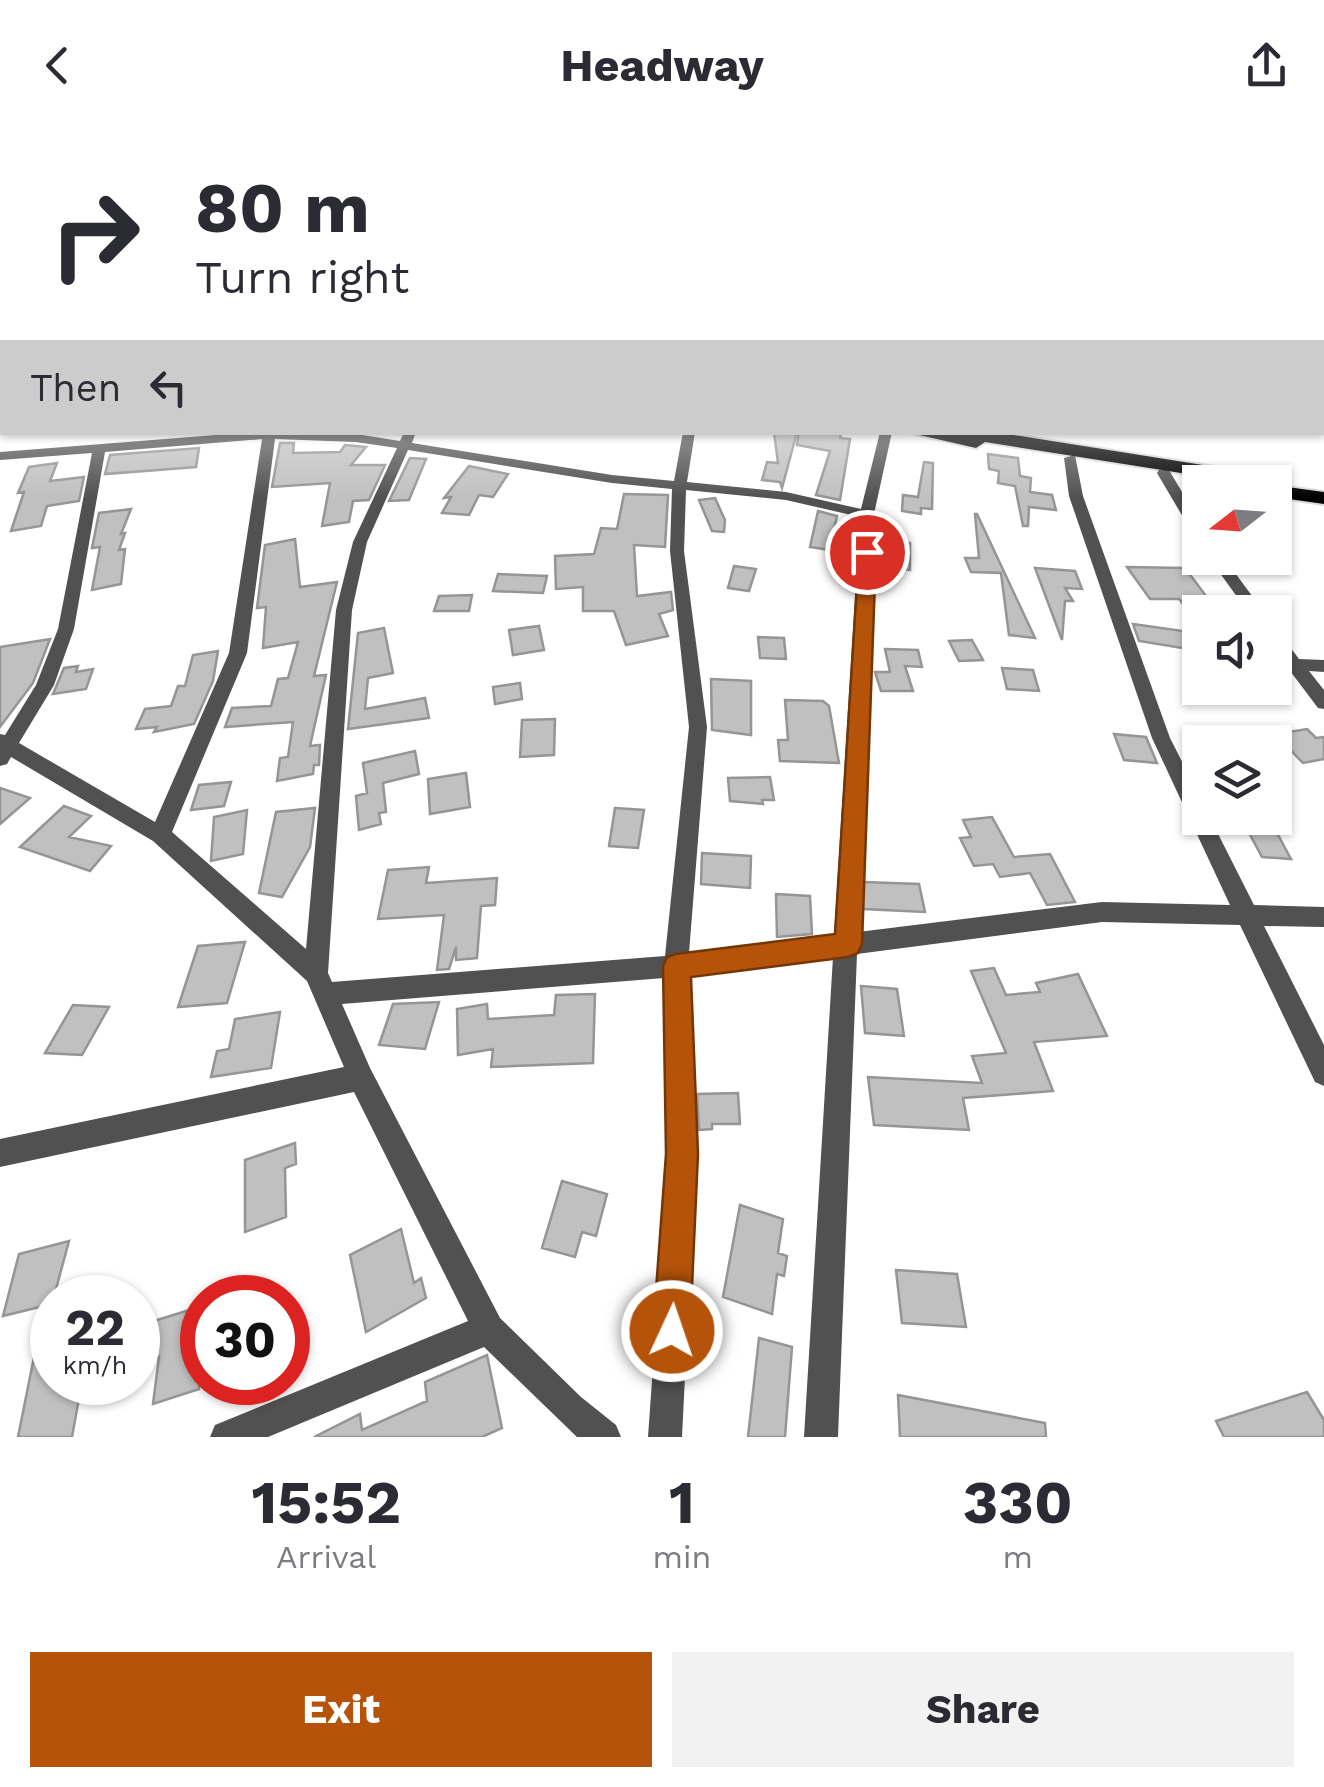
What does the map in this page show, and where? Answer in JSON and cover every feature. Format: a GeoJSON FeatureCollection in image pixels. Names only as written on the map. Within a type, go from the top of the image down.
{"type":"FeatureCollection","features":[{"type":"Feature","properties":{"kind":"highway"},"geometry":{"type":"LineString","coordinates":[[932,435],[1182,476]]}},
{"type":"Feature","properties":{"kind":"highway"},"geometry":{"type":"LineString","coordinates":[[974,435],[1182,470]]}},
{"type":"Feature","properties":{"kind":"highway"},"geometry":{"type":"LineString","coordinates":[[1292,487],[1324,491]]}},
{"type":"Feature","properties":{"kind":"highway"},"geometry":{"type":"LineString","coordinates":[[1292,490],[1324,498]]}},
{"type":"Feature","properties":{"kind":"street"},"geometry":{"type":"LineString","coordinates":[[0,456],[99,450],[179,438],[269,435],[407,439],[680,488],[786,496],[868,514]]}},
{"type":"Feature","properties":{"kind":"street"},"geometry":{"type":"LineString","coordinates":[[160,835],[238,652],[269,435]]}},
{"type":"Feature","properties":{"kind":"street"},"geometry":{"type":"LineString","coordinates":[[665,1437],[682,1154],[676,966],[698,727],[678,551],[680,488],[689,435]]}},
{"type":"Feature","properties":{"kind":"street"},"geometry":{"type":"LineString","coordinates":[[821,1437],[868,514],[885,435]]}},
{"type":"Feature","properties":{"kind":"street"},"geometry":{"type":"LineString","coordinates":[[321,983],[344,610],[360,542],[407,439]]}},
{"type":"Feature","properties":{"kind":"street"},"geometry":{"type":"LineString","coordinates":[[99,450],[66,630],[44,685],[2,748],[160,835],[321,983],[361,1076],[488,1329],[604,1437]]}},
{"type":"Feature","properties":{"kind":"street"},"geometry":{"type":"LineString","coordinates":[[1070,458],[1076,496],[1161,738],[1324,1073]]}},
{"type":"Feature","properties":{"kind":"street"},"geometry":{"type":"LineString","coordinates":[[1164,473],[1182,504]]}},
{"type":"Feature","properties":{"kind":"street"},"geometry":{"type":"LineString","coordinates":[[1293,664],[1324,666]]}},
{"type":"Feature","properties":{"kind":"street"},"geometry":{"type":"LineString","coordinates":[[1293,664],[1324,702]]}},
{"type":"Feature","properties":{"kind":"street"},"geometry":{"type":"LineString","coordinates":[[321,983],[676,966],[1102,912],[1324,917]]}},
{"type":"Feature","properties":{"kind":"street"},"geometry":{"type":"LineString","coordinates":[[0,1153],[361,1076]]}},
{"type":"Feature","properties":{"kind":"street"},"geometry":{"type":"LineString","coordinates":[[227,1437],[488,1329]]}},
{"type":"Feature","properties":{"kind":"building"},"geometry":{"type":"Polygon","coordinates":[[[774,435],[796,435],[782,488],[780,482],[762,480],[767,462],[778,463],[774,435]]]}},
{"type":"Feature","properties":{"kind":"building"},"geometry":{"type":"Polygon","coordinates":[[[799,435],[840,435],[850,439],[840,500],[816,495],[830,451],[797,445],[799,435]]]}},
{"type":"Feature","properties":{"kind":"building"},"geometry":{"type":"Polygon","coordinates":[[[280,443],[294,443],[293,453],[340,452],[345,445],[366,447],[351,465],[385,465],[369,500],[353,501],[349,522],[322,526],[330,483],[272,487],[280,443]]]}},
{"type":"Feature","properties":{"kind":"building"},"geometry":{"type":"Polygon","coordinates":[[[199,448],[196,467],[105,474],[110,455],[199,448]]]}},
{"type":"Feature","properties":{"kind":"building"},"geometry":{"type":"Polygon","coordinates":[[[988,454],[1018,458],[1020,476],[1031,478],[1030,492],[1052,495],[1056,510],[1029,507],[1028,526],[1023,526],[1015,486],[998,483],[999,471],[989,469],[988,454]]]}},
{"type":"Feature","properties":{"kind":"building"},"geometry":{"type":"Polygon","coordinates":[[[410,458],[426,459],[409,500],[389,501],[410,458]]]}},
{"type":"Feature","properties":{"kind":"building"},"geometry":{"type":"Polygon","coordinates":[[[924,462],[933,463],[932,509],[921,508],[921,514],[902,511],[903,495],[918,497],[924,462]]]}},
{"type":"Feature","properties":{"kind":"building"},"geometry":{"type":"Polygon","coordinates":[[[57,463],[50,481],[84,477],[79,501],[47,506],[41,526],[11,531],[24,492],[18,493],[29,467],[57,463]]]}},
{"type":"Feature","properties":{"kind":"building"},"geometry":{"type":"Polygon","coordinates":[[[469,466],[508,474],[493,497],[479,495],[469,515],[442,513],[451,497],[444,498],[469,466]]]}},
{"type":"Feature","properties":{"kind":"building"},"geometry":{"type":"Polygon","coordinates":[[[624,494],[668,495],[665,547],[634,545],[637,596],[671,592],[673,610],[659,614],[668,636],[626,645],[614,611],[583,611],[583,587],[556,589],[555,556],[594,554],[601,528],[617,529],[624,494]]]}},
{"type":"Feature","properties":{"kind":"building"},"geometry":{"type":"Polygon","coordinates":[[[715,498],[725,520],[724,532],[712,531],[699,500],[715,498]]]}},
{"type":"Feature","properties":{"kind":"building"},"geometry":{"type":"Polygon","coordinates":[[[131,509],[121,534],[125,533],[119,550],[125,549],[121,584],[92,590],[100,547],[92,548],[99,513],[131,509]]]}},
{"type":"Feature","properties":{"kind":"building"},"geometry":{"type":"Polygon","coordinates":[[[818,511],[837,516],[830,550],[810,547],[818,511]]]}},
{"type":"Feature","properties":{"kind":"building"},"geometry":{"type":"Polygon","coordinates":[[[975,514],[1035,638],[1009,635],[1001,573],[971,572],[965,558],[979,558],[975,514]]]}},
{"type":"Feature","properties":{"kind":"building"},"geometry":{"type":"Polygon","coordinates":[[[295,539],[300,587],[337,582],[314,676],[326,675],[310,746],[320,745],[319,765],[314,765],[313,774],[277,781],[280,758],[288,757],[293,722],[225,727],[232,708],[271,706],[278,679],[288,678],[298,642],[263,648],[266,607],[257,608],[265,545],[295,539]]]}},
{"type":"Feature","properties":{"kind":"building"},"geometry":{"type":"Polygon","coordinates":[[[889,540],[910,543],[910,570],[888,568],[889,540]]]}},
{"type":"Feature","properties":{"kind":"building"},"geometry":{"type":"Polygon","coordinates":[[[734,566],[756,569],[749,591],[728,588],[734,566]]]}},
{"type":"Feature","properties":{"kind":"building"},"geometry":{"type":"Polygon","coordinates":[[[1127,567],[1182,568],[1182,575],[1190,575],[1205,595],[1182,595],[1182,603],[1179,599],[1150,599],[1127,567]]]}},
{"type":"Feature","properties":{"kind":"building"},"geometry":{"type":"Polygon","coordinates":[[[1035,568],[1075,571],[1082,589],[1065,588],[1073,601],[1065,601],[1062,640],[1035,568]]]}},
{"type":"Feature","properties":{"kind":"building"},"geometry":{"type":"Polygon","coordinates":[[[498,574],[547,576],[543,593],[493,591],[498,574]]]}},
{"type":"Feature","properties":{"kind":"building"},"geometry":{"type":"Polygon","coordinates":[[[472,595],[469,611],[434,611],[439,596],[472,595]]]}},
{"type":"Feature","properties":{"kind":"building"},"geometry":{"type":"Polygon","coordinates":[[[1133,624],[1182,631],[1182,648],[1139,641],[1133,624]]]}},
{"type":"Feature","properties":{"kind":"building"},"geometry":{"type":"Polygon","coordinates":[[[539,626],[544,650],[513,655],[509,630],[539,626]]]}},
{"type":"Feature","properties":{"kind":"building"},"geometry":{"type":"Polygon","coordinates":[[[384,628],[393,673],[368,678],[365,709],[425,698],[429,718],[348,729],[358,633],[384,628]]]}},
{"type":"Feature","properties":{"kind":"building"},"geometry":{"type":"Polygon","coordinates":[[[758,637],[784,638],[786,659],[760,658],[758,637]]]}},
{"type":"Feature","properties":{"kind":"building"},"geometry":{"type":"Polygon","coordinates":[[[50,639],[33,683],[0,727],[0,647],[50,639]]]}},
{"type":"Feature","properties":{"kind":"building"},"geometry":{"type":"Polygon","coordinates":[[[972,640],[983,660],[959,661],[949,641],[972,640]]]}},
{"type":"Feature","properties":{"kind":"building"},"geometry":{"type":"Polygon","coordinates":[[[885,649],[918,650],[922,667],[905,666],[913,691],[881,691],[875,672],[890,672],[885,649]]]}},
{"type":"Feature","properties":{"kind":"building"},"geometry":{"type":"Polygon","coordinates":[[[218,651],[213,681],[194,724],[154,732],[157,727],[136,729],[145,709],[171,706],[178,686],[185,686],[193,655],[218,651]]]}},
{"type":"Feature","properties":{"kind":"building"},"geometry":{"type":"Polygon","coordinates":[[[78,666],[76,672],[93,669],[86,689],[53,694],[64,668],[78,666]]]}},
{"type":"Feature","properties":{"kind":"building"},"geometry":{"type":"Polygon","coordinates":[[[1002,668],[1033,670],[1039,691],[1007,689],[1002,668]]]}},
{"type":"Feature","properties":{"kind":"building"},"geometry":{"type":"Polygon","coordinates":[[[711,679],[751,681],[751,735],[712,730],[711,679]]]}},
{"type":"Feature","properties":{"kind":"building"},"geometry":{"type":"Polygon","coordinates":[[[520,683],[522,699],[495,704],[493,687],[520,683]]]}},
{"type":"Feature","properties":{"kind":"building"},"geometry":{"type":"Polygon","coordinates":[[[785,700],[823,701],[829,706],[839,763],[780,761],[778,740],[788,740],[785,700]]]}},
{"type":"Feature","properties":{"kind":"building"},"geometry":{"type":"Polygon","coordinates":[[[555,719],[554,755],[520,757],[522,720],[555,719]]]}},
{"type":"Feature","properties":{"kind":"building"},"geometry":{"type":"Polygon","coordinates":[[[1307,729],[1316,738],[1324,737],[1324,759],[1303,763],[1292,752],[1292,731],[1307,729]]]}},
{"type":"Feature","properties":{"kind":"building"},"geometry":{"type":"Polygon","coordinates":[[[1114,734],[1146,737],[1157,763],[1124,760],[1114,734]]]}},
{"type":"Feature","properties":{"kind":"building"},"geometry":{"type":"Polygon","coordinates":[[[415,751],[419,774],[383,783],[386,812],[379,813],[381,824],[359,830],[356,796],[367,793],[363,763],[415,751]]]}},
{"type":"Feature","properties":{"kind":"building"},"geometry":{"type":"Polygon","coordinates":[[[466,773],[470,807],[430,814],[428,779],[466,773]]]}},
{"type":"Feature","properties":{"kind":"building"},"geometry":{"type":"Polygon","coordinates":[[[770,777],[774,800],[762,800],[763,804],[730,801],[728,778],[770,777]]]}},
{"type":"Feature","properties":{"kind":"building"},"geometry":{"type":"Polygon","coordinates":[[[231,782],[224,806],[191,810],[199,785],[231,782]]]}},
{"type":"Feature","properties":{"kind":"building"},"geometry":{"type":"Polygon","coordinates":[[[0,788],[30,798],[0,824],[0,788]]]}},
{"type":"Feature","properties":{"kind":"building"},"geometry":{"type":"Polygon","coordinates":[[[64,806],[91,816],[69,837],[111,846],[90,871],[20,847],[64,806]]]}},
{"type":"Feature","properties":{"kind":"building"},"geometry":{"type":"Polygon","coordinates":[[[315,808],[310,847],[282,897],[259,893],[276,812],[315,808]]]}},
{"type":"Feature","properties":{"kind":"building"},"geometry":{"type":"Polygon","coordinates":[[[615,808],[644,810],[638,848],[609,846],[615,808]]]}},
{"type":"Feature","properties":{"kind":"building"},"geometry":{"type":"Polygon","coordinates":[[[247,810],[243,854],[211,861],[214,817],[247,810]]]}},
{"type":"Feature","properties":{"kind":"building"},"geometry":{"type":"Polygon","coordinates":[[[992,817],[1014,857],[1050,854],[1075,902],[1047,905],[1030,873],[1000,877],[993,864],[974,866],[960,838],[971,837],[963,820],[992,817]]]}},
{"type":"Feature","properties":{"kind":"building"},"geometry":{"type":"Polygon","coordinates":[[[1250,835],[1278,835],[1291,859],[1262,857],[1250,835]]]}},
{"type":"Feature","properties":{"kind":"building"},"geometry":{"type":"Polygon","coordinates":[[[702,853],[751,856],[750,888],[701,884],[702,853]]]}},
{"type":"Feature","properties":{"kind":"building"},"geometry":{"type":"Polygon","coordinates":[[[429,867],[426,883],[497,878],[495,905],[481,906],[477,958],[456,960],[456,947],[449,969],[437,970],[444,915],[378,919],[388,870],[429,867]]]}},
{"type":"Feature","properties":{"kind":"building"},"geometry":{"type":"Polygon","coordinates":[[[864,882],[919,884],[925,912],[863,909],[864,882]]]}},
{"type":"Feature","properties":{"kind":"building"},"geometry":{"type":"Polygon","coordinates":[[[776,894],[810,896],[812,934],[777,937],[776,894]]]}},
{"type":"Feature","properties":{"kind":"building"},"geometry":{"type":"Polygon","coordinates":[[[245,942],[227,1003],[178,1007],[198,946],[245,942]]]}},
{"type":"Feature","properties":{"kind":"building"},"geometry":{"type":"Polygon","coordinates":[[[994,968],[1006,995],[1040,992],[1036,983],[1078,974],[1107,1036],[1034,1042],[1053,1091],[963,1098],[969,1130],[874,1125],[868,1077],[982,1083],[972,1056],[1006,1053],[971,971],[994,968]]]}},
{"type":"Feature","properties":{"kind":"building"},"geometry":{"type":"Polygon","coordinates":[[[861,986],[897,989],[904,1036],[865,1033],[861,986]]]}},
{"type":"Feature","properties":{"kind":"building"},"geometry":{"type":"Polygon","coordinates":[[[595,994],[593,1063],[491,1067],[493,1049],[458,1055],[457,1009],[487,1004],[488,1019],[554,1015],[556,995],[595,994]]]}},
{"type":"Feature","properties":{"kind":"building"},"geometry":{"type":"Polygon","coordinates":[[[439,1002],[425,1049],[379,1045],[393,1004],[439,1002]]]}},
{"type":"Feature","properties":{"kind":"building"},"geometry":{"type":"Polygon","coordinates":[[[73,1005],[109,1007],[82,1055],[45,1053],[73,1005]]]}},
{"type":"Feature","properties":{"kind":"building"},"geometry":{"type":"Polygon","coordinates":[[[280,1012],[271,1068],[211,1077],[217,1051],[229,1049],[235,1019],[280,1012]]]}},
{"type":"Feature","properties":{"kind":"building"},"geometry":{"type":"Polygon","coordinates":[[[738,1093],[740,1124],[712,1124],[712,1129],[699,1130],[697,1094],[738,1093]]]}},
{"type":"Feature","properties":{"kind":"building"},"geometry":{"type":"Polygon","coordinates":[[[295,1143],[296,1164],[285,1168],[286,1217],[245,1232],[245,1160],[295,1143]]]}},
{"type":"Feature","properties":{"kind":"building"},"geometry":{"type":"Polygon","coordinates":[[[562,1181],[607,1194],[596,1236],[582,1232],[575,1257],[542,1248],[562,1181]]]}},
{"type":"Feature","properties":{"kind":"building"},"geometry":{"type":"Polygon","coordinates":[[[740,1205],[783,1219],[778,1253],[787,1256],[784,1276],[777,1274],[772,1314],[723,1297],[740,1205]]]}},
{"type":"Feature","properties":{"kind":"building"},"geometry":{"type":"Polygon","coordinates":[[[401,1229],[414,1283],[421,1278],[426,1298],[366,1332],[350,1255],[401,1229]]]}},
{"type":"Feature","properties":{"kind":"building"},"geometry":{"type":"Polygon","coordinates":[[[69,1241],[60,1275],[30,1275],[30,1309],[3,1316],[19,1254],[69,1241]]]}},
{"type":"Feature","properties":{"kind":"building"},"geometry":{"type":"Polygon","coordinates":[[[896,1270],[957,1274],[966,1327],[902,1323],[896,1270]]]}},
{"type":"Feature","properties":{"kind":"building"},"geometry":{"type":"Polygon","coordinates":[[[180,1313],[180,1395],[160,1402],[160,1319],[180,1313]]]}},
{"type":"Feature","properties":{"kind":"building"},"geometry":{"type":"Polygon","coordinates":[[[759,1338],[792,1347],[785,1437],[748,1437],[759,1338]]]}},
{"type":"Feature","properties":{"kind":"building"},"geometry":{"type":"Polygon","coordinates":[[[487,1355],[502,1428],[482,1437],[314,1437],[360,1414],[362,1430],[427,1401],[425,1382],[487,1355]]]}},
{"type":"Feature","properties":{"kind":"building"},"geometry":{"type":"Polygon","coordinates":[[[30,1377],[30,1405],[78,1405],[72,1437],[18,1437],[30,1377]]]}},
{"type":"Feature","properties":{"kind":"building"},"geometry":{"type":"Polygon","coordinates":[[[1307,1392],[1324,1420],[1324,1437],[1224,1437],[1216,1421],[1307,1392]]]}},
{"type":"Feature","properties":{"kind":"building"},"geometry":{"type":"Polygon","coordinates":[[[898,1395],[1045,1423],[1046,1437],[900,1437],[898,1395]]]}},
{"type":"Feature","properties":{"kind":"route"},"geometry":{"type":"LineString","coordinates":[[672,1331],[682,1154],[676,966],[848,944],[867,552]]}}]}
